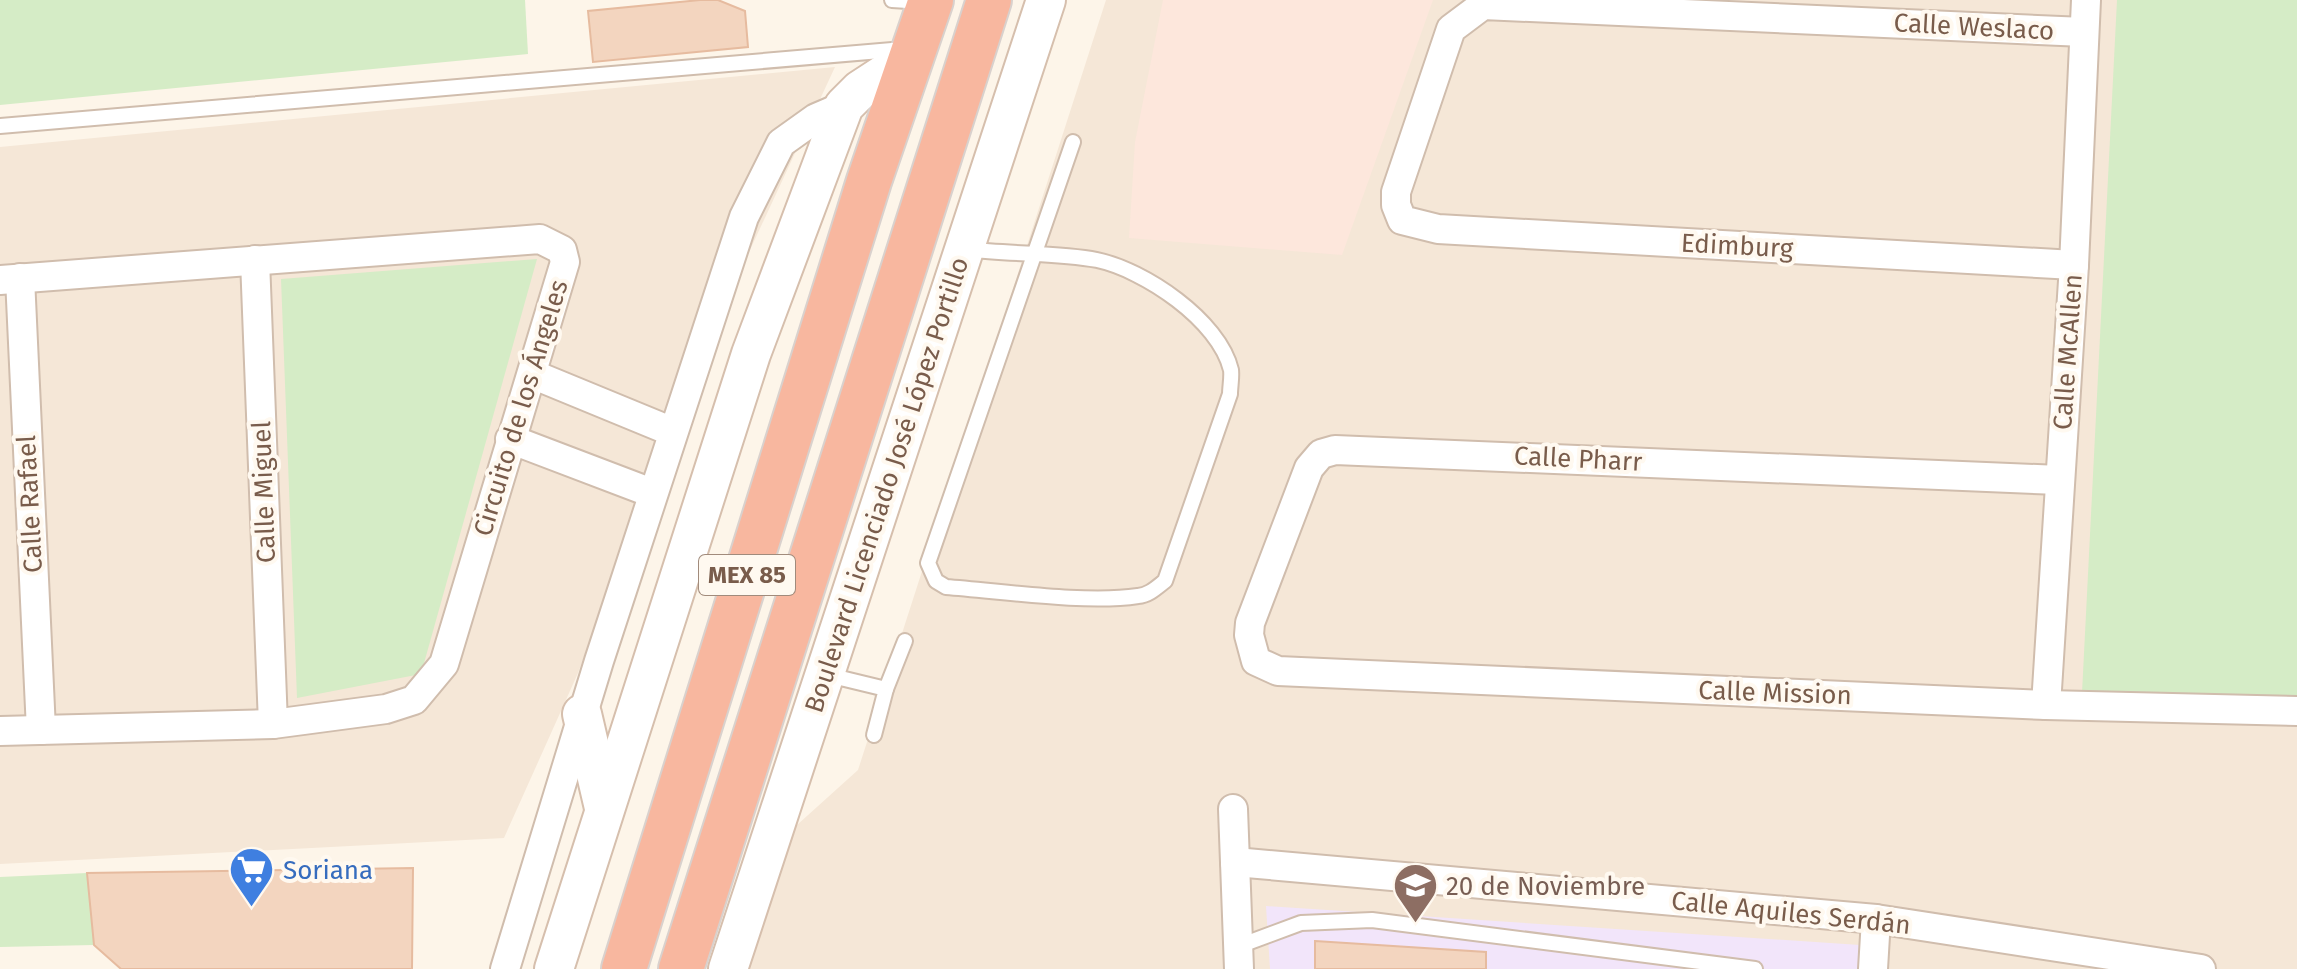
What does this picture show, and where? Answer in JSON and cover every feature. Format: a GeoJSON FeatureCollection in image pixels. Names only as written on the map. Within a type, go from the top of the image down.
{"type":"FeatureCollection","features":[{"type":"Feature","properties":{"kind":"highway","name":"Boulevard Licenciado José López Portillo"},"geometry":{"type":"LineString","coordinates":[[681,969],[989,0]]}},
{"type":"Feature","properties":{"kind":"highway","name":"MEX 85"},"geometry":{"type":"LineString","coordinates":[[624,969],[911,53],[918,1]]}},
{"type":"Feature","properties":{"kind":"street","name":"Boulevard Licenciado José López Portillo"},"geometry":{"type":"LineString","coordinates":[[728,969],[1046,0]]}},
{"type":"Feature","properties":{"kind":"street","name":"Calle McAllen"},"geometry":{"type":"LineString","coordinates":[[2046,705],[2074,265],[2086,0]]}},
{"type":"Feature","properties":{"kind":"street","name":"Calle Weslaco"},"geometry":{"type":"LineString","coordinates":[[1402,220],[1396,205],[1396,192],[1441,54],[1451,29],[1483,5],[2084,32]]}},
{"type":"Feature","properties":{"kind":"street"},"geometry":{"type":"LineString","coordinates":[[505,969],[652,493],[744,217],[766,167],[781,143],[801,127],[844,106],[860,90],[911,53]]}},
{"type":"Feature","properties":{"kind":"street"},"geometry":{"type":"LineString","coordinates":[[551,962],[751,354],[844,106]]}},
{"type":"Feature","properties":{"kind":"street","name":"Edimburg"},"geometry":{"type":"LineString","coordinates":[[1402,220],[1438,229],[2074,265]]}},
{"type":"Feature","properties":{"kind":"street","name":"Circuito de los Ángeles"},"geometry":{"type":"LineString","coordinates":[[0,731],[273,724],[386,709],[414,700],[444,664],[563,272],[562,250],[540,239],[10,279]]}},
{"type":"Feature","properties":{"kind":"street","name":"Calle Miguel"},"geometry":{"type":"LineString","coordinates":[[255,260],[273,724]]}},
{"type":"Feature","properties":{"kind":"street","name":"Calle Rafael"},"geometry":{"type":"LineString","coordinates":[[10,279],[41,730]]}},
{"type":"Feature","properties":{"kind":"street"},"geometry":{"type":"LineString","coordinates":[[532,374],[673,432]]}},
{"type":"Feature","properties":{"kind":"street"},"geometry":{"type":"LineString","coordinates":[[510,439],[652,493]]}},
{"type":"Feature","properties":{"kind":"street","name":"Calle Pharr"},"geometry":{"type":"LineString","coordinates":[[1256,661],[1249,635],[1250,623],[1309,468],[1321,454],[1335,450],[2059,480]]}},
{"type":"Feature","properties":{"kind":"street","name":"Calle Mission"},"geometry":{"type":"LineString","coordinates":[[1256,661],[1278,671],[1293,672],[2046,705],[2297,711]]}},
{"type":"Feature","properties":{"kind":"street"},"geometry":{"type":"LineString","coordinates":[[582,714],[604,808]]}},
{"type":"Feature","properties":{"kind":"street"},"geometry":{"type":"LineString","coordinates":[[1233,809],[1239,958]]}},
{"type":"Feature","properties":{"kind":"street","name":"Calle Aquiles Serdán"},"geometry":{"type":"LineString","coordinates":[[1235,862],[1876,919],[2201,969]]}},
{"type":"Feature","properties":{"kind":"street"},"geometry":{"type":"LineString","coordinates":[[1873,969],[1876,919]]}},
{"type":"Feature","properties":{"kind":"lane"},"geometry":{"type":"LineString","coordinates":[[0,126],[911,53]]}},
{"type":"Feature","properties":{"kind":"lane"},"geometry":{"type":"LineString","coordinates":[[966,248],[1036,257],[1096,260],[1132,271],[1153,283],[1207,328],[1231,370],[1230,394],[1165,581],[1151,592],[1138,596],[1091,597],[946,587],[931,573],[928,563],[1036,257],[1073,142]]}},
{"type":"Feature","properties":{"kind":"lane"},"geometry":{"type":"LineString","coordinates":[[874,735],[886,689],[905,641]]}},
{"type":"Feature","properties":{"kind":"lane"},"geometry":{"type":"LineString","coordinates":[[824,674],[886,689]]}},
{"type":"Feature","properties":{"kind":"lane"},"geometry":{"type":"LineString","coordinates":[[1239,958],[1301,923],[1362,920],[1755,969]]}},
{"type":"Feature","properties":{"kind":"shaded area"},"geometry":{"type":"Polygon","coordinates":[[[1106,0],[2297,0],[2297,969],[737,969],[777,843],[858,770],[1106,0]]]}},
{"type":"Feature","properties":{"kind":"shaded area"},"geometry":{"type":"Polygon","coordinates":[[[1163,0],[1433,0],[1342,255],[1129,238],[1135,142],[1163,0]]]}},
{"type":"Feature","properties":{"kind":"shaded area"},"geometry":{"type":"Polygon","coordinates":[[[835,67],[678,405],[578,673],[504,838],[0,864],[0,147],[835,67]]]}},
{"type":"Feature","properties":{"kind":"shaded area","name":"20 de Noviembre"},"geometry":{"type":"Polygon","coordinates":[[[1266,906],[1860,945],[1858,969],[1270,969],[1266,906]]]}},
{"type":"Feature","properties":{"kind":"green space"},"geometry":{"type":"Polygon","coordinates":[[[0,0],[525,0],[528,54],[0,105],[0,0]]]}},
{"type":"Feature","properties":{"kind":"green space"},"geometry":{"type":"Polygon","coordinates":[[[2117,0],[2297,0],[2297,703],[2082,693],[2117,0]]]}},
{"type":"Feature","properties":{"kind":"green space"},"geometry":{"type":"Polygon","coordinates":[[[537,259],[421,674],[297,698],[281,279],[537,259]]]}},
{"type":"Feature","properties":{"kind":"green space"},"geometry":{"type":"Polygon","coordinates":[[[87,873],[94,945],[0,947],[0,877],[87,873]]]}},
{"type":"Feature","properties":{"kind":"building"},"geometry":{"type":"Polygon","coordinates":[[[718,0],[745,11],[748,47],[593,62],[588,11],[718,0]]]}},
{"type":"Feature","properties":{"kind":"building","name":"Soriana"},"geometry":{"type":"Polygon","coordinates":[[[413,868],[412,969],[121,969],[94,945],[87,873],[413,868]]]}},
{"type":"Feature","properties":{"kind":"building"},"geometry":{"type":"Polygon","coordinates":[[[1315,941],[1486,952],[1486,969],[1315,969],[1315,941]]]}},
{"type":"Feature","properties":{"kind":"place","name":"Soriana"},"geometry":{"type":"Point","coordinates":[252,909]}},
{"type":"Feature","properties":{"kind":"place","name":"20 de Noviembre"},"geometry":{"type":"Point","coordinates":[1415,925]}}]}
